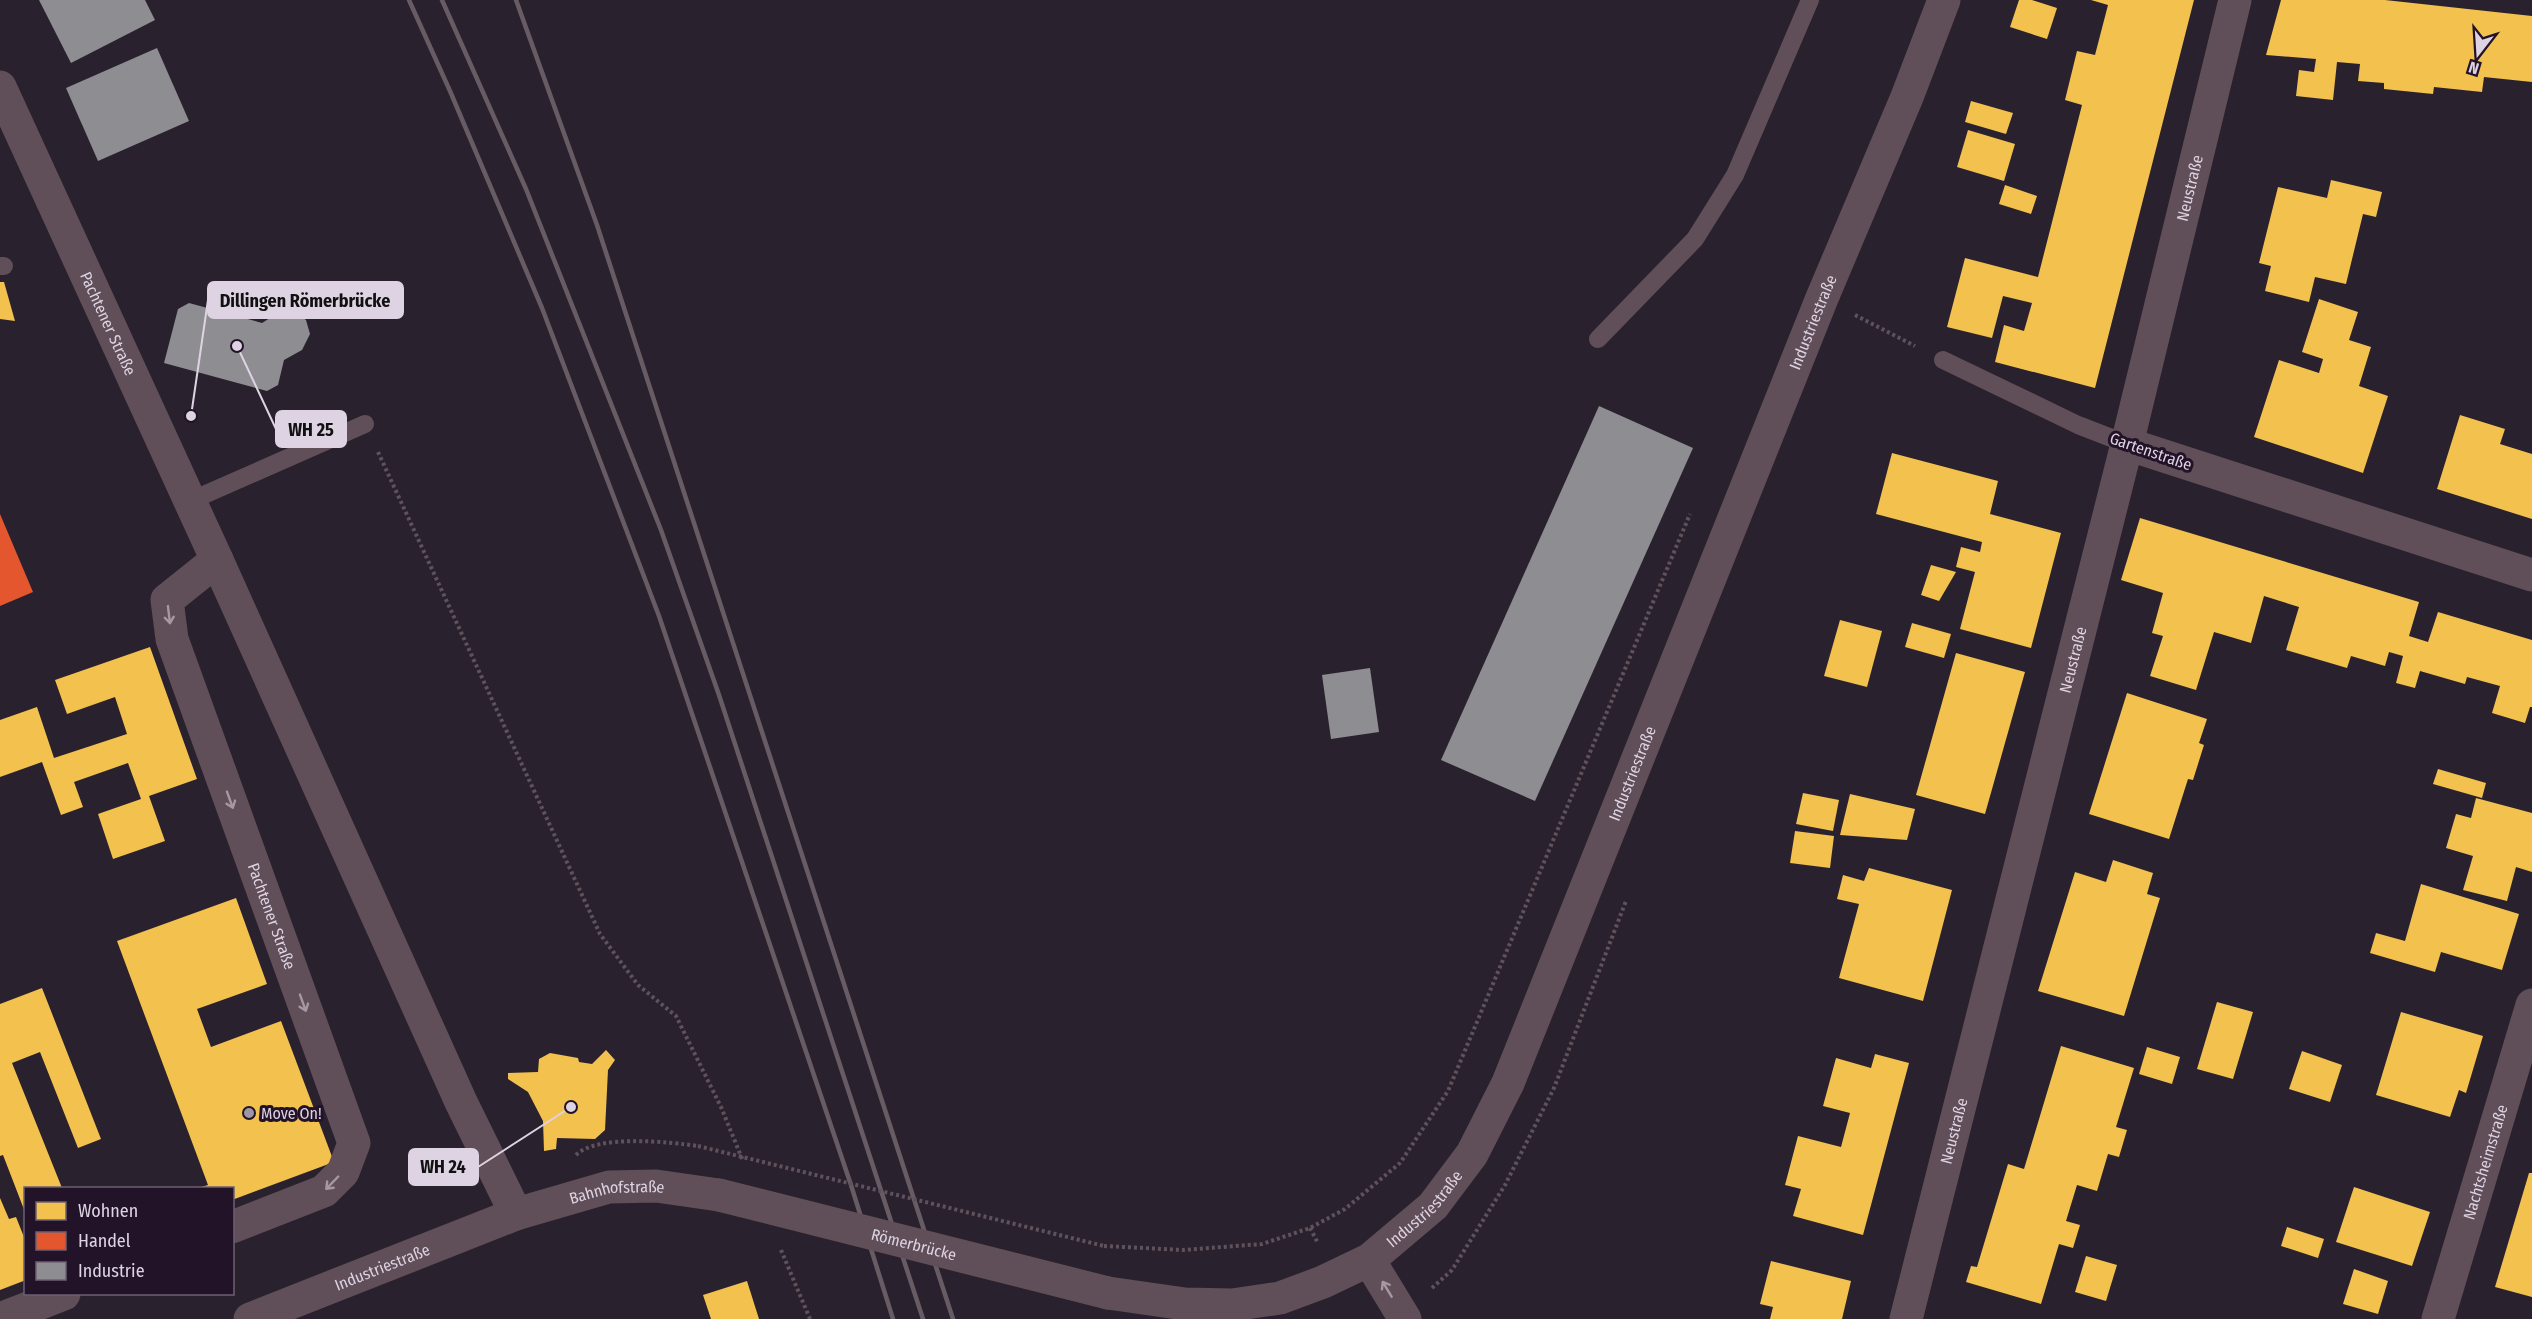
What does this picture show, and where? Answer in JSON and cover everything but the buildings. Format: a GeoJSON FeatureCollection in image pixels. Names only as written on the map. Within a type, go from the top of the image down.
{"type":"FeatureCollection","features":[{"type":"Feature","properties":{"kind":"street","name":"Industriestraße"},"geometry":{"type":"LineString","coordinates":[[1108,1293],[1185,1304],[1290,1309],[1323,1282],[1369,1260],[1433,1206],[1472,1154],[1509,1083],[1822,298],[1907,97],[1944,0]]}},
{"type":"Feature","properties":{"kind":"street","name":"Neustraße"},"geometry":{"type":"LineString","coordinates":[[1906,1319],[2127,444],[2235,0]]}},
{"type":"Feature","properties":{"kind":"street","name":"Pachtener Straße"},"geometry":{"type":"LineString","coordinates":[[0,87],[217,560],[461,1102],[516,1214]]}},
{"type":"Feature","properties":{"kind":"street","name":"Gartenstraße"},"geometry":{"type":"LineString","coordinates":[[2127,444],[2532,575]]}},
{"type":"Feature","properties":{"kind":"street","name":"Pachtener Straße"},"geometry":{"type":"LineString","coordinates":[[217,560],[167,600],[172,639],[354,1143],[343,1172],[324,1191],[234,1226]]}},
{"type":"Feature","properties":{"kind":"street","name":"Nachtsheimstraße"},"geometry":{"type":"LineString","coordinates":[[2438,1319],[2532,1005]]}},
{"type":"Feature","properties":{"kind":"street","name":"Bahnhofstraße"},"geometry":{"type":"LineString","coordinates":[[516,1214],[609,1187],[656,1186],[718,1195]]}},
{"type":"Feature","properties":{"kind":"street","name":"Römerbrücke"},"geometry":{"type":"LineString","coordinates":[[718,1195],[1108,1293]]}},
{"type":"Feature","properties":{"kind":"street","name":"Industriestraße"},"geometry":{"type":"LineString","coordinates":[[250,1319],[516,1214]]}},
{"type":"Feature","properties":{"kind":"street"},"geometry":{"type":"LineString","coordinates":[[1369,1260],[1405,1319]]}},
{"type":"Feature","properties":{"kind":"street"},"geometry":{"type":"LineString","coordinates":[[0,1319],[59,1295]]}},
{"type":"Feature","properties":{"kind":"lane"},"geometry":{"type":"LineString","coordinates":[[1598,339],[1695,239],[1730,184],[1810,0]]}},
{"type":"Feature","properties":{"kind":"lane","name":"Gartenstraße"},"geometry":{"type":"LineString","coordinates":[[1943,360],[2078,425],[2127,444]]}},
{"type":"Feature","properties":{"kind":"lane"},"geometry":{"type":"LineString","coordinates":[[190,501],[365,424]]}},
{"type":"Feature","properties":{"kind":"path"},"geometry":{"type":"LineString","coordinates":[[1822,298],[1943,360]]}},
{"type":"Feature","properties":{"kind":"path"},"geometry":{"type":"LineString","coordinates":[[365,424],[600,934],[638,985],[676,1016],[721,1107],[747,1170]]}},
{"type":"Feature","properties":{"kind":"path"},"geometry":{"type":"LineString","coordinates":[[698,1146],[1104,1246],[1183,1250],[1262,1244],[1310,1228],[1344,1209],[1400,1163],[1448,1091],[1694,505]]}},
{"type":"Feature","properties":{"kind":"path"},"geometry":{"type":"LineString","coordinates":[[778,1245],[810,1319]]}},
{"type":"Feature","properties":{"kind":"railway"},"geometry":{"type":"LineString","coordinates":[[409,0],[542,308],[659,616],[851,1185],[893,1319]]}},
{"type":"Feature","properties":{"kind":"railway"},"geometry":{"type":"LineString","coordinates":[[442,0],[526,189],[661,530],[719,695],[923,1319]]}},
{"type":"Feature","properties":{"kind":"railway"},"geometry":{"type":"LineString","coordinates":[[516,0],[597,225],[953,1319]]}},
{"type":"Feature","properties":{"kind":"place","name":"WH 25"},"geometry":{"type":"Point","coordinates":[237,346]}},
{"type":"Feature","properties":{"kind":"place","name":"Dillingen Römerbrücke"},"geometry":{"type":"Point","coordinates":[191,416]}},
{"type":"Feature","properties":{"kind":"place","name":"WH 24"},"geometry":{"type":"Point","coordinates":[571,1107]}},
{"type":"Feature","properties":{"kind":"place","name":"Move On!"},"geometry":{"type":"Point","coordinates":[249,1113]}}]}
